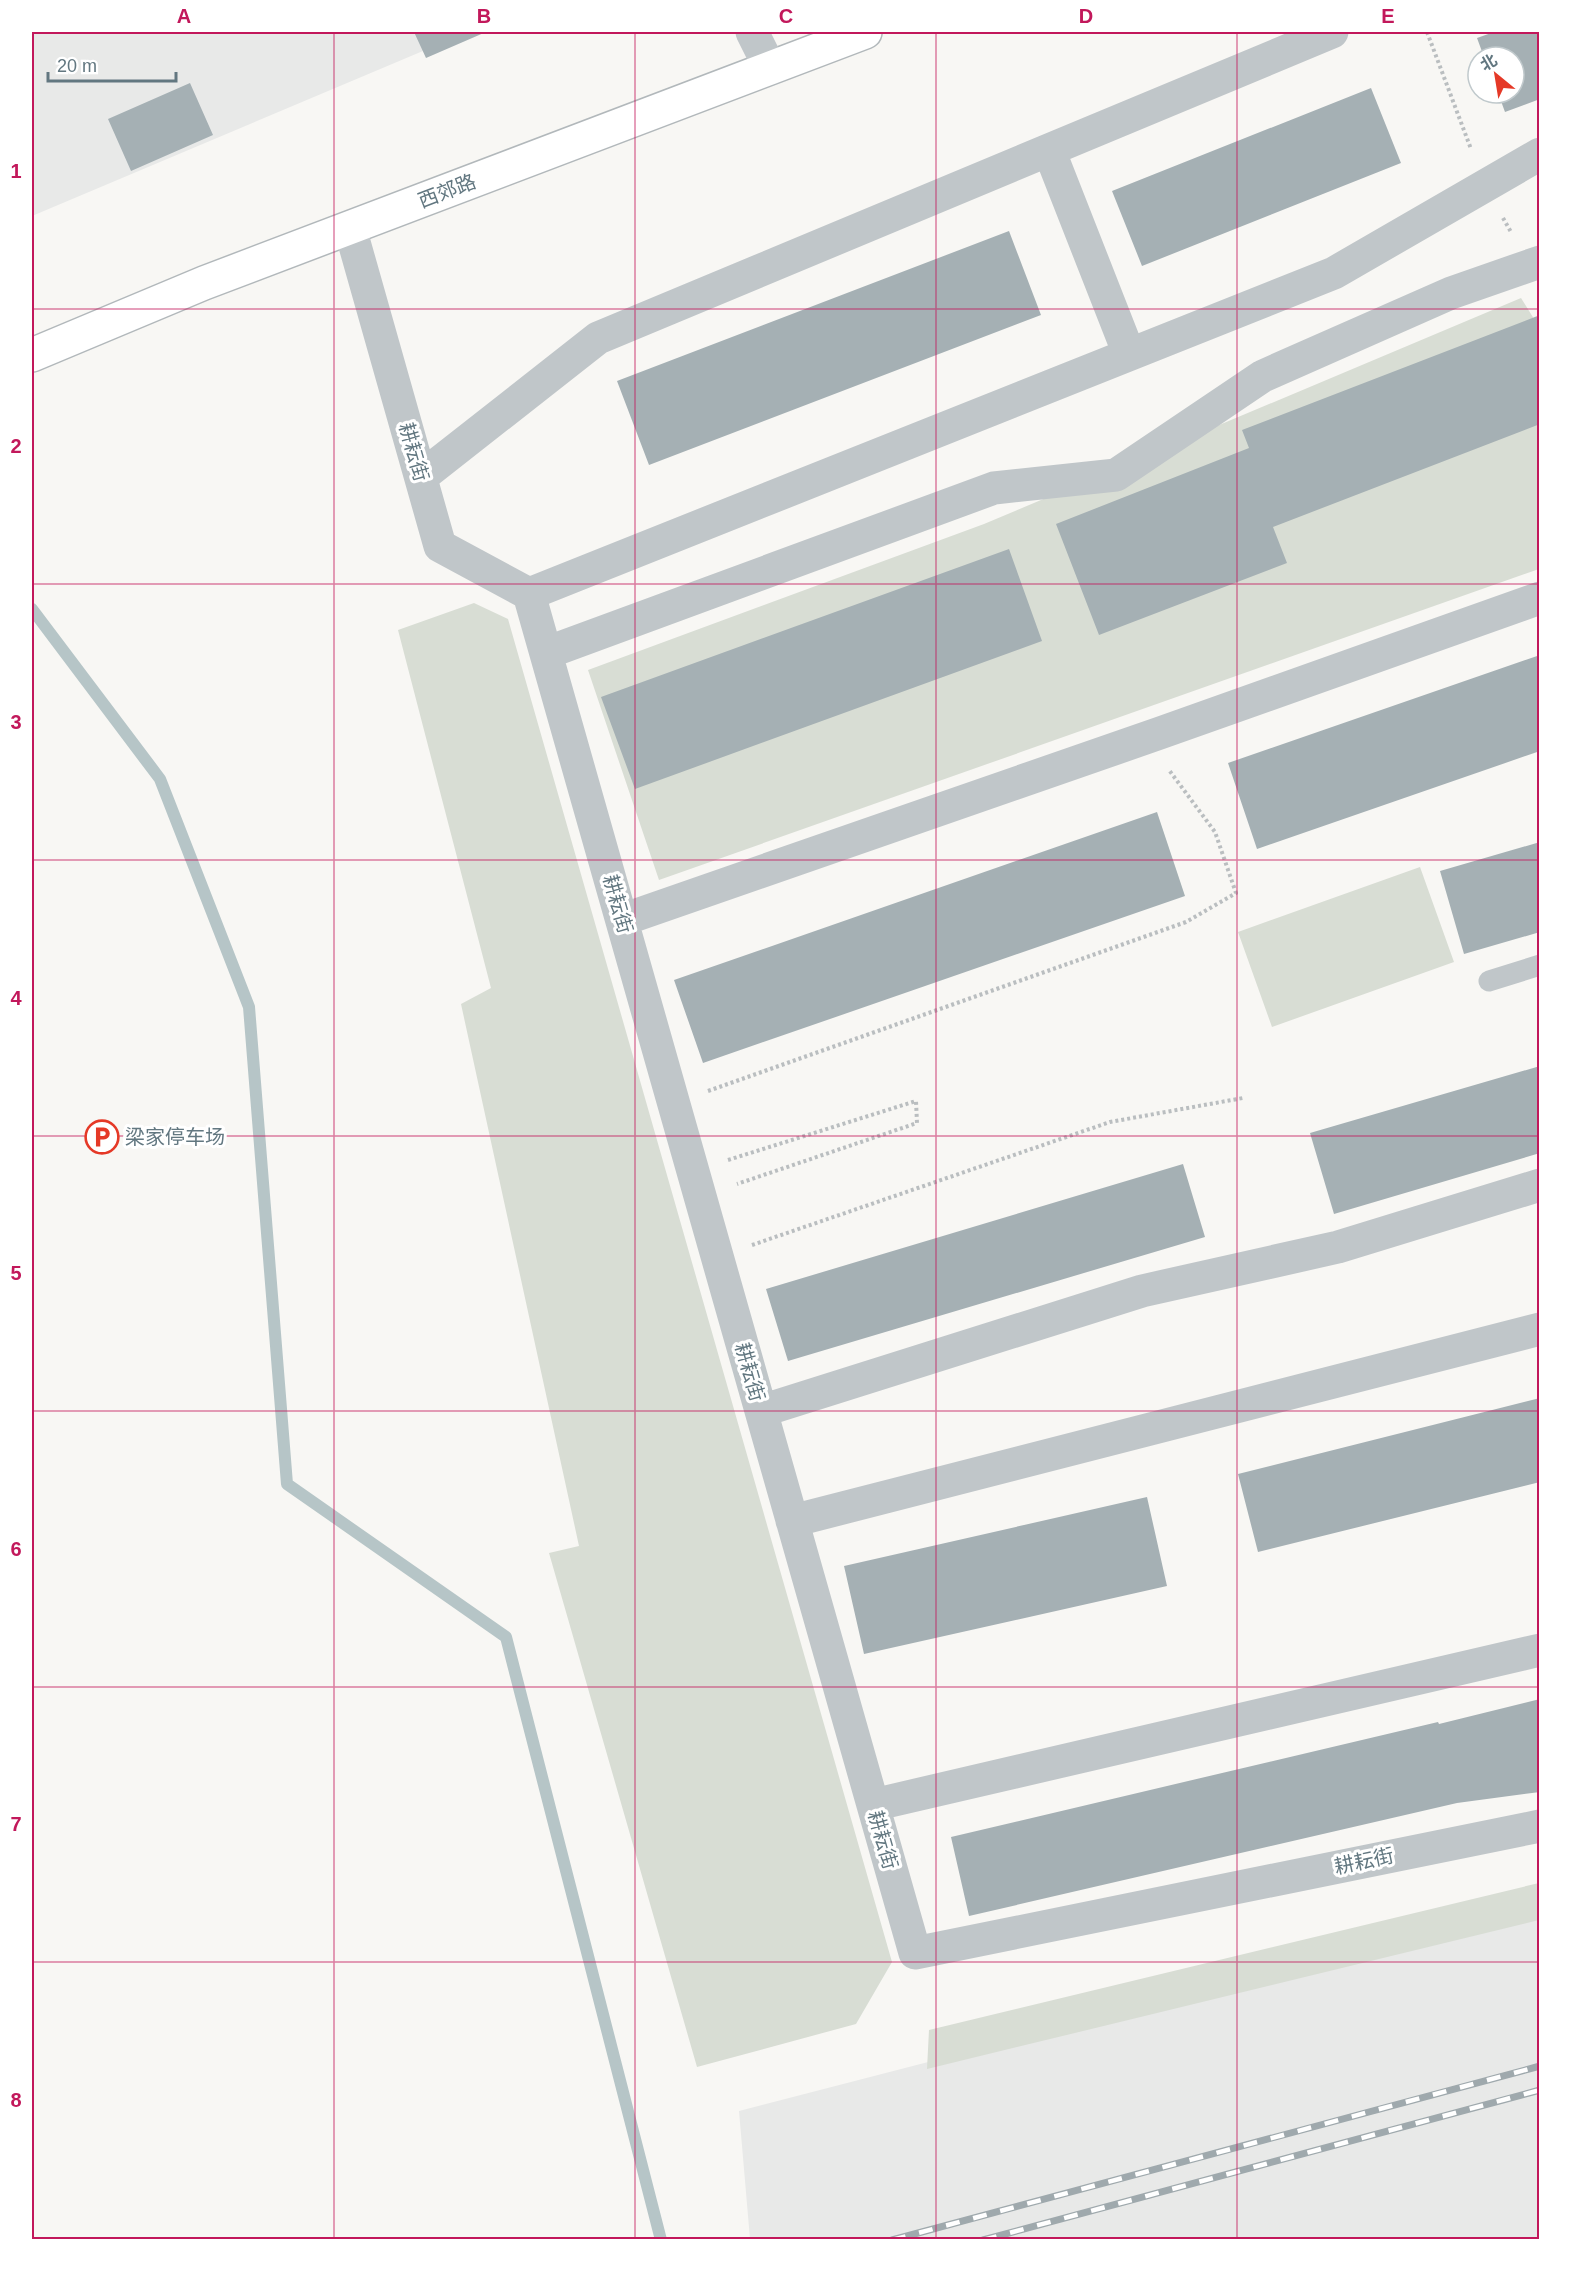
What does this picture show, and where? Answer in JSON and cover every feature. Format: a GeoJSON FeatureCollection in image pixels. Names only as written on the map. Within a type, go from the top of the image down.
{"type":"FeatureCollection","features":[{"type":"Feature","properties":{"kind":"main road","name":"西郊路"},"geometry":{"type":"LineString","coordinates":[[32,355],[204,282],[864,32]]}},
{"type":"Feature","properties":{"kind":"street"},"geometry":{"type":"LineString","coordinates":[[752,32],[770,68]]}},
{"type":"Feature","properties":{"kind":"street"},"geometry":{"type":"LineString","coordinates":[[421,477],[598,338],[1332,32]]}},
{"type":"Feature","properties":{"kind":"street"},"geometry":{"type":"LineString","coordinates":[[1049,150],[1129,354]]}},
{"type":"Feature","properties":{"kind":"street"},"geometry":{"type":"LineString","coordinates":[[529,594],[1334,273],[1539,154]]}},
{"type":"Feature","properties":{"kind":"street","name":"耕耘街"},"geometry":{"type":"LineString","coordinates":[[350,228],[440,546],[529,594],[915,1953],[1539,1826]]}},
{"type":"Feature","properties":{"kind":"street"},"geometry":{"type":"LineString","coordinates":[[546,653],[994,488],[1116,475],[1263,376],[1451,294],[1539,262]]}},
{"type":"Feature","properties":{"kind":"street"},"geometry":{"type":"LineString","coordinates":[[622,920],[1539,598]]}},
{"type":"Feature","properties":{"kind":"street"},"geometry":{"type":"LineString","coordinates":[[761,1411],[1142,1291],[1338,1247],[1539,1185]]}},
{"type":"Feature","properties":{"kind":"street"},"geometry":{"type":"LineString","coordinates":[[792,1521],[1539,1329]]}},
{"type":"Feature","properties":{"kind":"street"},"geometry":{"type":"LineString","coordinates":[[873,1805],[1539,1650]]}},
{"type":"Feature","properties":{"kind":"lane"},"geometry":{"type":"LineString","coordinates":[[1489,981],[1539,966]]}},
{"type":"Feature","properties":{"kind":"path"},"geometry":{"type":"LineString","coordinates":[[674,1103],[1186,922],[1236,892],[1215,832],[1145,738]]}},
{"type":"Feature","properties":{"kind":"path"},"geometry":{"type":"LineString","coordinates":[[717,1257],[1110,1122],[1243,1098]]}},
{"type":"Feature","properties":{"kind":"path"},"geometry":{"type":"LineString","coordinates":[[916,1101],[917,1123],[758,1175],[697,1184],[751,1153],[916,1101]]}},
{"type":"Feature","properties":{"kind":"shaded area"},"geometry":{"type":"Polygon","coordinates":[[[32,32],[468,32],[32,216],[32,32]]]}},
{"type":"Feature","properties":{"kind":"shaded area"},"geometry":{"type":"Polygon","coordinates":[[[1521,298],[1539,327],[1539,569],[659,880],[588,670],[984,524],[1521,298]]]}},
{"type":"Feature","properties":{"kind":"shaded area"},"geometry":{"type":"Polygon","coordinates":[[[474,603],[508,619],[892,1962],[856,2024],[697,2067],[549,1553],[579,1546],[461,1004],[491,988],[398,630],[474,603]]]}},
{"type":"Feature","properties":{"kind":"shaded area"},"geometry":{"type":"Polygon","coordinates":[[[1420,867],[1454,962],[1272,1027],[1238,932],[1420,867]]]}},
{"type":"Feature","properties":{"kind":"shaded area"},"geometry":{"type":"Polygon","coordinates":[[[1539,1883],[1539,1920],[927,2069],[929,2030],[1539,1883]]]}},
{"type":"Feature","properties":{"kind":"shaded area"},"geometry":{"type":"Polygon","coordinates":[[[1539,1904],[1539,2239],[750,2239],[739,2111],[1539,1904]]]}},
{"type":"Feature","properties":{"kind":"building"},"geometry":{"type":"Polygon","coordinates":[[[414,32],[486,32],[426,58],[414,32]]]}},
{"type":"Feature","properties":{"kind":"building"},"geometry":{"type":"Polygon","coordinates":[[[1494,32],[1540,32],[1540,99],[1526,104],[1526,45],[1480,45],[1477,38],[1494,32]]]}},
{"type":"Feature","properties":{"kind":"building"},"geometry":{"type":"Polygon","coordinates":[[[190,83],[213,135],[131,171],[108,119],[190,83]]]}},
{"type":"Feature","properties":{"kind":"building"},"geometry":{"type":"Polygon","coordinates":[[[1371,88],[1401,163],[1142,266],[1112,191],[1371,88]]]}},
{"type":"Feature","properties":{"kind":"building"},"geometry":{"type":"Polygon","coordinates":[[[1502,105],[1524,105],[1505,112],[1502,105]]]}},
{"type":"Feature","properties":{"kind":"building"},"geometry":{"type":"Polygon","coordinates":[[[1009,231],[1041,315],[649,465],[617,381],[1009,231]]]}},
{"type":"Feature","properties":{"kind":"building"},"geometry":{"type":"Polygon","coordinates":[[[1540,315],[1540,424],[1273,527],[1287,563],[1099,635],[1056,524],[1249,448],[1242,430],[1540,315]]]}},
{"type":"Feature","properties":{"kind":"building"},"geometry":{"type":"Polygon","coordinates":[[[1009,549],[1042,641],[635,789],[601,697],[1009,549]]]}},
{"type":"Feature","properties":{"kind":"building"},"geometry":{"type":"Polygon","coordinates":[[[1540,655],[1540,751],[1257,849],[1228,763],[1540,655]]]}},
{"type":"Feature","properties":{"kind":"building"},"geometry":{"type":"Polygon","coordinates":[[[1157,812],[1185,896],[703,1063],[674,980],[1157,812]]]}},
{"type":"Feature","properties":{"kind":"building"},"geometry":{"type":"Polygon","coordinates":[[[1540,842],[1540,932],[1464,954],[1440,871],[1540,842]]]}},
{"type":"Feature","properties":{"kind":"building"},"geometry":{"type":"Polygon","coordinates":[[[1540,1066],[1540,1153],[1334,1214],[1310,1133],[1540,1066]]]}},
{"type":"Feature","properties":{"kind":"building"},"geometry":{"type":"Polygon","coordinates":[[[1183,1164],[1205,1237],[788,1361],[766,1289],[1183,1164]]]}},
{"type":"Feature","properties":{"kind":"building"},"geometry":{"type":"Polygon","coordinates":[[[1540,1398],[1540,1482],[1258,1552],[1238,1474],[1540,1398]]]}},
{"type":"Feature","properties":{"kind":"building"},"geometry":{"type":"Polygon","coordinates":[[[1147,1497],[1167,1586],[864,1654],[844,1566],[1147,1497]]]}},
{"type":"Feature","properties":{"kind":"building"},"geometry":{"type":"Polygon","coordinates":[[[1540,1699],[1540,1792],[1457,1803],[969,1916],[951,1837],[1540,1699]]]}},
{"type":"Feature","properties":{"kind":"waterway"},"geometry":{"type":"LineString","coordinates":[[32,609],[160,779],[249,1007],[287,1484],[506,1637],[661,2240]]}},
{"type":"Feature","properties":{"kind":"railway"},"geometry":{"type":"LineString","coordinates":[[892,2240],[1540,2066]]}},
{"type":"Feature","properties":{"kind":"railway"},"geometry":{"type":"LineString","coordinates":[[983,2240],[1540,2090]]}},
{"type":"Feature","properties":{"kind":"place","name":"梁家停车场"},"geometry":{"type":"Point","coordinates":[102,1137]}}]}
